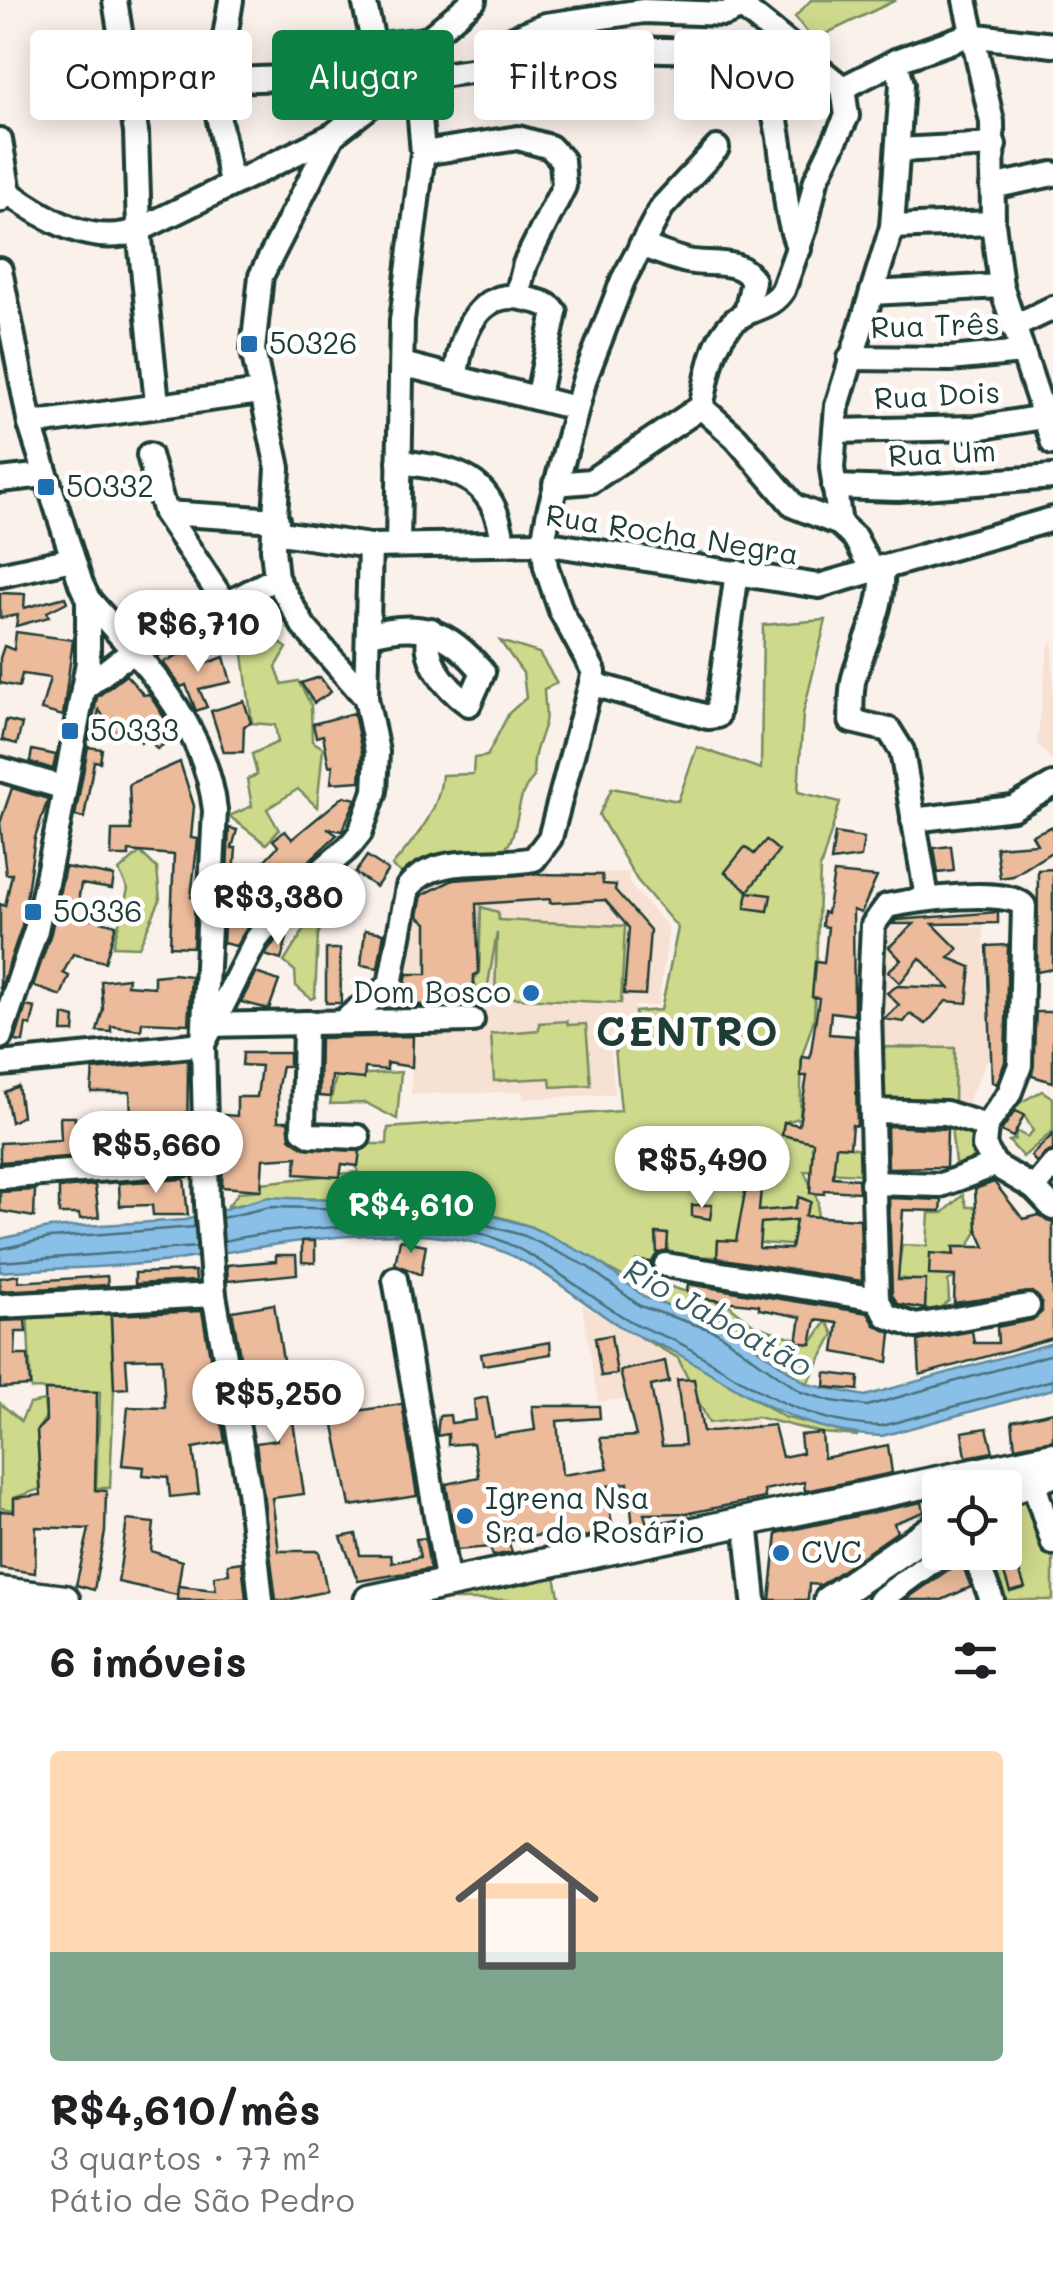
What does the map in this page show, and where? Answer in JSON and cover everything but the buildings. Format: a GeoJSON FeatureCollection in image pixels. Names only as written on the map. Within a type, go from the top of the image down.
{"type":"FeatureCollection","features":[{"type":"Feature","properties":{"kind":"main road"},"geometry":{"type":"LineString","coordinates":[[369,1600],[1053,1457]]}},
{"type":"Feature","properties":{"kind":"main road"},"geometry":{"type":"LineString","coordinates":[[828,1600],[922,1536]]}},
{"type":"Feature","properties":{"kind":"main road"},"geometry":{"type":"LineString","coordinates":[[0,1592],[65,1600]]}},
{"type":"Feature","properties":{"kind":"street"},"geometry":{"type":"LineString","coordinates":[[116,0],[121,30]]}},
{"type":"Feature","properties":{"kind":"street"},"geometry":{"type":"LineString","coordinates":[[226,30],[230,0]]}},
{"type":"Feature","properties":{"kind":"street"},"geometry":{"type":"LineString","coordinates":[[364,0],[371,30]]}},
{"type":"Feature","properties":{"kind":"street"},"geometry":{"type":"LineString","coordinates":[[447,30],[474,0]]}},
{"type":"Feature","properties":{"kind":"street"},"geometry":{"type":"LineString","coordinates":[[965,0],[994,145],[993,223],[1001,286],[1053,443]]}},
{"type":"Feature","properties":{"kind":"street"},"geometry":{"type":"LineString","coordinates":[[454,66],[478,70],[519,35],[564,24],[644,11],[726,14],[740,4],[843,88],[846,116],[816,180],[799,249],[777,300],[746,313],[722,334],[701,407],[592,481],[556,484]]}},
{"type":"Feature","properties":{"kind":"street"},"geometry":{"type":"LineString","coordinates":[[564,24],[613,46],[720,54],[756,76],[775,118],[787,219],[799,249]]}},
{"type":"Feature","properties":{"kind":"street"},"geometry":{"type":"LineString","coordinates":[[843,88],[896,61],[972,35],[1053,45]]}},
{"type":"Feature","properties":{"kind":"street"},"geometry":{"type":"LineString","coordinates":[[840,524],[834,487],[835,431],[850,358],[892,227],[902,84],[896,61]]}},
{"type":"Feature","properties":{"kind":"street"},"geometry":{"type":"LineString","coordinates":[[134,120],[139,230],[157,403]]}},
{"type":"Feature","properties":{"kind":"street"},"geometry":{"type":"LineString","coordinates":[[219,120],[231,184]]}},
{"type":"Feature","properties":{"kind":"street"},"geometry":{"type":"LineString","coordinates":[[0,140],[5,197],[80,230],[111,237],[139,230],[333,134],[351,120]]}},
{"type":"Feature","properties":{"kind":"street"},"geometry":{"type":"LineString","coordinates":[[398,545],[402,320],[423,154],[422,120]]}},
{"type":"Feature","properties":{"kind":"street"},"geometry":{"type":"LineString","coordinates":[[333,134],[261,276],[252,350],[278,468],[276,578],[304,627],[366,698]]}},
{"type":"Feature","properties":{"kind":"street"},"geometry":{"type":"LineString","coordinates":[[423,154],[518,138],[550,147],[562,160],[564,186],[537,237],[516,296]]}},
{"type":"Feature","properties":{"kind":"street"},"geometry":{"type":"LineString","coordinates":[[898,150],[994,145]]}},
{"type":"Feature","properties":{"kind":"street"},"geometry":{"type":"LineString","coordinates":[[342,1022],[390,985],[408,887],[414,878],[438,868],[522,862],[542,852],[593,684],[591,660],[561,611],[542,543],[556,484],[596,346],[641,245],[662,207],[717,148]]}},
{"type":"Feature","properties":{"kind":"street"},"geometry":{"type":"LineString","coordinates":[[992,187],[1053,174]]}},
{"type":"Feature","properties":{"kind":"street"},"geometry":{"type":"LineString","coordinates":[[892,227],[993,223]]}},
{"type":"Feature","properties":{"kind":"street"},"geometry":{"type":"LineString","coordinates":[[641,245],[694,262],[726,264],[750,274],[754,281],[746,313]]}},
{"type":"Feature","properties":{"kind":"street"},"geometry":{"type":"LineString","coordinates":[[0,270],[30,424],[88,599],[190,724],[211,776],[215,810],[206,1204],[214,1296],[249,1490],[260,1600]]}},
{"type":"Feature","properties":{"kind":"street"},"geometry":{"type":"LineString","coordinates":[[872,293],[1001,286]]}},
{"type":"Feature","properties":{"kind":"street"},"geometry":{"type":"LineString","coordinates":[[456,375],[460,345],[475,316],[493,299],[516,296],[550,306],[556,312],[538,395]]}},
{"type":"Feature","properties":{"kind":"street"},"geometry":{"type":"LineString","coordinates":[[1014,327],[1053,308]]}},
{"type":"Feature","properties":{"kind":"street","name":"Rua Três"},"geometry":{"type":"LineString","coordinates":[[850,358],[950,359],[1022,352]]}},
{"type":"Feature","properties":{"kind":"street"},"geometry":{"type":"LineString","coordinates":[[402,364],[538,395],[575,408]]}},
{"type":"Feature","properties":{"kind":"street"},"geometry":{"type":"LineString","coordinates":[[30,424],[157,403],[260,392]]}},
{"type":"Feature","properties":{"kind":"street"},"geometry":{"type":"LineString","coordinates":[[701,407],[736,438],[794,506],[840,524],[855,538],[884,584],[870,639],[854,676],[851,721],[889,730],[902,752],[927,898]]}},
{"type":"Feature","properties":{"kind":"street","name":"Rua Dois"},"geometry":{"type":"LineString","coordinates":[[835,431],[978,428],[1043,418]]}},
{"type":"Feature","properties":{"kind":"street"},"geometry":{"type":"LineString","coordinates":[[149,454],[165,513],[226,605]]}},
{"type":"Feature","properties":{"kind":"street"},"geometry":{"type":"LineString","coordinates":[[399,462],[442,467],[481,486],[498,512],[504,543]]}},
{"type":"Feature","properties":{"kind":"street"},"geometry":{"type":"LineString","coordinates":[[0,480],[45,475]]}},
{"type":"Feature","properties":{"kind":"street","name":"Rua Um"},"geometry":{"type":"LineString","coordinates":[[834,487],[914,488],[1053,476]]}},
{"type":"Feature","properties":{"kind":"street","name":"Rua Rocha Negra"},"geometry":{"type":"LineString","coordinates":[[165,513],[276,526],[370,546],[542,543],[819,586],[1053,519]]}},
{"type":"Feature","properties":{"kind":"street"},"geometry":{"type":"LineString","coordinates":[[208,1031],[272,918],[360,833],[371,808],[378,774],[366,698],[370,546]]}},
{"type":"Feature","properties":{"kind":"street"},"geometry":{"type":"LineString","coordinates":[[0,575],[72,559]]}},
{"type":"Feature","properties":{"kind":"street"},"geometry":{"type":"LineString","coordinates":[[593,684],[708,718],[718,715],[737,572]]}},
{"type":"Feature","properties":{"kind":"street"},"geometry":{"type":"LineString","coordinates":[[83,689],[132,654],[276,578]]}},
{"type":"Feature","properties":{"kind":"street"},"geometry":{"type":"LineString","coordinates":[[0,1037],[36,930],[65,788],[83,689],[88,599]]}},
{"type":"Feature","properties":{"kind":"street"},"geometry":{"type":"LineString","coordinates":[[368,634],[398,626],[431,630]]}},
{"type":"Feature","properties":{"kind":"street"},"geometry":{"type":"LineString","coordinates":[[0,769],[65,788]]}},
{"type":"Feature","properties":{"kind":"street"},"geometry":{"type":"LineString","coordinates":[[913,820],[1013,808],[1053,785]]}},
{"type":"Feature","properties":{"kind":"street"},"geometry":{"type":"LineString","coordinates":[[1028,1306],[916,1326],[887,1316],[877,1299],[869,1010],[878,914],[887,906],[927,898],[1012,898],[1024,906],[1020,1065],[1009,1094],[986,1126],[984,1146],[995,1166],[1034,1188],[1053,1208]]}},
{"type":"Feature","properties":{"kind":"street"},"geometry":{"type":"LineString","coordinates":[[0,1064],[208,1031],[305,1023],[472,1020]]}},
{"type":"Feature","properties":{"kind":"street"},"geometry":{"type":"LineString","coordinates":[[305,1023],[302,1130],[311,1135],[358,1137]]}},
{"type":"Feature","properties":{"kind":"street"},"geometry":{"type":"LineString","coordinates":[[872,1111],[946,1114],[986,1126]]}},
{"type":"Feature","properties":{"kind":"street"},"geometry":{"type":"LineString","coordinates":[[0,1177],[206,1162]]}},
{"type":"Feature","properties":{"kind":"street"},"geometry":{"type":"LineString","coordinates":[[1034,1188],[1053,1164]]}},
{"type":"Feature","properties":{"kind":"street"},"geometry":{"type":"LineString","coordinates":[[872,1183],[940,1185],[995,1166]]}},
{"type":"Feature","properties":{"kind":"street"},"geometry":{"type":"LineString","coordinates":[[666,1265],[877,1299]]}},
{"type":"Feature","properties":{"kind":"street"},"geometry":{"type":"LineString","coordinates":[[395,1279],[448,1584]]}},
{"type":"Feature","properties":{"kind":"street"},"geometry":{"type":"LineString","coordinates":[[0,1306],[214,1296]]}},
{"type":"Feature","properties":{"kind":"street"},"geometry":{"type":"LineString","coordinates":[[1042,1476],[1053,1543]]}},
{"type":"Feature","properties":{"kind":"street"},"geometry":{"type":"LineString","coordinates":[[746,1521],[754,1600]]}},
{"type":"Feature","properties":{"kind":"street"},"geometry":{"type":"LineString","coordinates":[[890,1597],[923,1570]]}},
{"type":"Feature","properties":{"kind":"street"},"geometry":{"type":"LineString","coordinates":[[980,1570],[992,1600]]}},
{"type":"Feature","properties":{"kind":"shaded area"},"geometry":{"type":"Polygon","coordinates":[[[1053,640],[1053,762],[1037,743],[1048,649],[1053,640]]]}},
{"type":"Feature","properties":{"kind":"shaded area","name":"Dom Bosco"},"geometry":{"type":"Polygon","coordinates":[[[548,867],[550,874],[628,872],[630,885],[669,928],[658,1006],[635,1006],[636,1033],[609,1035],[615,1094],[524,1099],[522,1092],[411,1094],[414,1028],[399,1022],[414,893],[437,874],[548,867]]]}},
{"type":"Feature","properties":{"kind":"shaded area"},"geometry":{"type":"Polygon","coordinates":[[[880,927],[983,927],[990,1054],[964,1109],[877,1109],[880,927]]]}},
{"type":"Feature","properties":{"kind":"shaded area"},"geometry":{"type":"Polygon","coordinates":[[[582,1305],[699,1371],[710,1423],[757,1417],[769,1499],[651,1522],[628,1398],[598,1402],[582,1305]]]}},
{"type":"Feature","properties":{"kind":"green space"},"geometry":{"type":"Polygon","coordinates":[[[811,0],[896,0],[830,32],[805,30],[795,17],[811,0]]]}},
{"type":"Feature","properties":{"kind":"green space"},"geometry":{"type":"Polygon","coordinates":[[[826,620],[803,714],[798,792],[840,802],[820,869],[814,1019],[802,1056],[800,1118],[784,1122],[782,1134],[861,1149],[863,1174],[804,1171],[818,1201],[816,1241],[802,1246],[718,1240],[717,1257],[671,1256],[653,1291],[531,1227],[464,1209],[337,1198],[227,1207],[239,1192],[261,1190],[262,1183],[358,1172],[350,1144],[387,1144],[388,1128],[621,1111],[614,1038],[636,1035],[635,1012],[661,1010],[678,928],[637,880],[599,815],[612,788],[678,801],[697,747],[761,769],[763,625],[826,620]]]}},
{"type":"Feature","properties":{"kind":"green space"},"geometry":{"type":"Polygon","coordinates":[[[259,627],[287,648],[276,667],[282,684],[298,681],[311,705],[312,741],[323,748],[317,807],[298,789],[267,809],[279,830],[266,844],[229,816],[252,806],[247,779],[257,775],[252,754],[278,742],[275,725],[252,723],[241,639],[259,627]]]}},
{"type":"Feature","properties":{"kind":"green space"},"geometry":{"type":"Polygon","coordinates":[[[500,641],[539,653],[557,683],[544,689],[546,718],[535,755],[534,777],[521,800],[510,842],[480,860],[408,878],[392,866],[431,813],[442,775],[473,774],[474,758],[487,756],[509,713],[526,698],[523,673],[500,641]]]}},
{"type":"Feature","properties":{"kind":"green space"},"geometry":{"type":"Polygon","coordinates":[[[140,852],[157,868],[160,900],[139,947],[113,946],[128,889],[119,871],[140,852]]]}},
{"type":"Feature","properties":{"kind":"green space"},"geometry":{"type":"Polygon","coordinates":[[[336,864],[340,876],[318,935],[315,997],[311,999],[296,986],[295,971],[284,962],[324,898],[312,884],[336,864]]]}},
{"type":"Feature","properties":{"kind":"green space"},"geometry":{"type":"Polygon","coordinates":[[[481,907],[498,912],[499,920],[625,926],[621,1003],[495,997],[497,933],[487,990],[478,996],[474,979],[479,973],[481,907]]]}},
{"type":"Feature","properties":{"kind":"green space"},"geometry":{"type":"Polygon","coordinates":[[[567,1021],[568,1025],[586,1024],[591,1085],[551,1087],[550,1078],[494,1081],[491,1034],[539,1030],[539,1023],[567,1021]]]}},
{"type":"Feature","properties":{"kind":"green space"},"geometry":{"type":"Polygon","coordinates":[[[878,1047],[955,1048],[954,1104],[877,1104],[878,1047]]]}},
{"type":"Feature","properties":{"kind":"green space"},"geometry":{"type":"Polygon","coordinates":[[[401,1072],[397,1119],[366,1103],[330,1104],[336,1076],[401,1072]]]}},
{"type":"Feature","properties":{"kind":"green space"},"geometry":{"type":"Polygon","coordinates":[[[1042,1091],[1053,1098],[1053,1131],[1023,1157],[1009,1141],[1015,1139],[1016,1131],[1027,1137],[1033,1131],[1024,1115],[1010,1108],[1042,1091]]]}},
{"type":"Feature","properties":{"kind":"green space"},"geometry":{"type":"Polygon","coordinates":[[[950,1117],[971,1123],[985,1159],[956,1172],[950,1117]]]}},
{"type":"Feature","properties":{"kind":"green space"},"geometry":{"type":"Polygon","coordinates":[[[963,1195],[967,1207],[977,1207],[977,1232],[968,1247],[953,1247],[955,1277],[948,1281],[949,1301],[937,1310],[925,1309],[926,1281],[897,1278],[902,1245],[927,1246],[929,1213],[943,1213],[963,1195]]]}},
{"type":"Feature","properties":{"kind":"green space"},"geometry":{"type":"Polygon","coordinates":[[[671,1287],[729,1305],[754,1325],[811,1344],[827,1321],[834,1334],[807,1384],[722,1323],[658,1302],[671,1287]]]}},
{"type":"Feature","properties":{"kind":"green space"},"geometry":{"type":"Polygon","coordinates":[[[110,1304],[114,1389],[110,1488],[96,1488],[100,1392],[31,1389],[27,1308],[110,1304]]]}},
{"type":"Feature","properties":{"kind":"green space"},"geometry":{"type":"Polygon","coordinates":[[[638,1336],[678,1353],[784,1417],[858,1436],[822,1433],[757,1417],[709,1423],[678,1358],[638,1336]]]}},
{"type":"Feature","properties":{"kind":"green space"},"geometry":{"type":"Polygon","coordinates":[[[44,1401],[46,1417],[37,1430],[40,1489],[14,1498],[14,1510],[0,1508],[0,1403],[21,1421],[29,1404],[44,1401]]]}},
{"type":"Feature","properties":{"kind":"green space"},"geometry":{"type":"Polygon","coordinates":[[[1032,1487],[1053,1560],[1053,1600],[1000,1600],[987,1570],[1022,1570],[1022,1493],[1032,1487]]]}},
{"type":"Feature","properties":{"kind":"green space"},"geometry":{"type":"Polygon","coordinates":[[[555,1577],[560,1600],[429,1600],[555,1577]]]}},
{"type":"Feature","properties":{"kind":"water","name":"Rio Jaboatão"},"geometry":{"type":"Polygon","coordinates":[[[268,1197],[457,1206],[529,1226],[595,1259],[646,1298],[722,1323],[807,1384],[865,1396],[1053,1343],[1053,1389],[882,1436],[826,1428],[777,1410],[675,1352],[626,1330],[522,1261],[483,1245],[450,1238],[340,1237],[173,1261],[0,1272],[0,1239],[49,1228],[185,1220],[268,1197]]]}},
{"type":"Feature","properties":{"kind":"place","name":"50326"},"geometry":{"type":"Point","coordinates":[249,344]}},
{"type":"Feature","properties":{"kind":"place","name":"50332"},"geometry":{"type":"Point","coordinates":[46,487]}},
{"type":"Feature","properties":{"kind":"place","name":"50333"},"geometry":{"type":"Point","coordinates":[70,731]}},
{"type":"Feature","properties":{"kind":"place","name":"50336"},"geometry":{"type":"Point","coordinates":[33,912]}},
{"type":"Feature","properties":{"kind":"place","name":"Dom Bosco"},"geometry":{"type":"Point","coordinates":[531,993]}},
{"type":"Feature","properties":{"kind":"place","name":"Igrena Nsa Sra do Rosário"},"geometry":{"type":"Point","coordinates":[465,1516]}},
{"type":"Feature","properties":{"kind":"place","name":"CVC"},"geometry":{"type":"Point","coordinates":[781,1553]}},
{"type":"Feature","properties":{"kind":"district","name":"CENTRO"},"geometry":{"type":"Point","coordinates":[688,1032]}}]}
